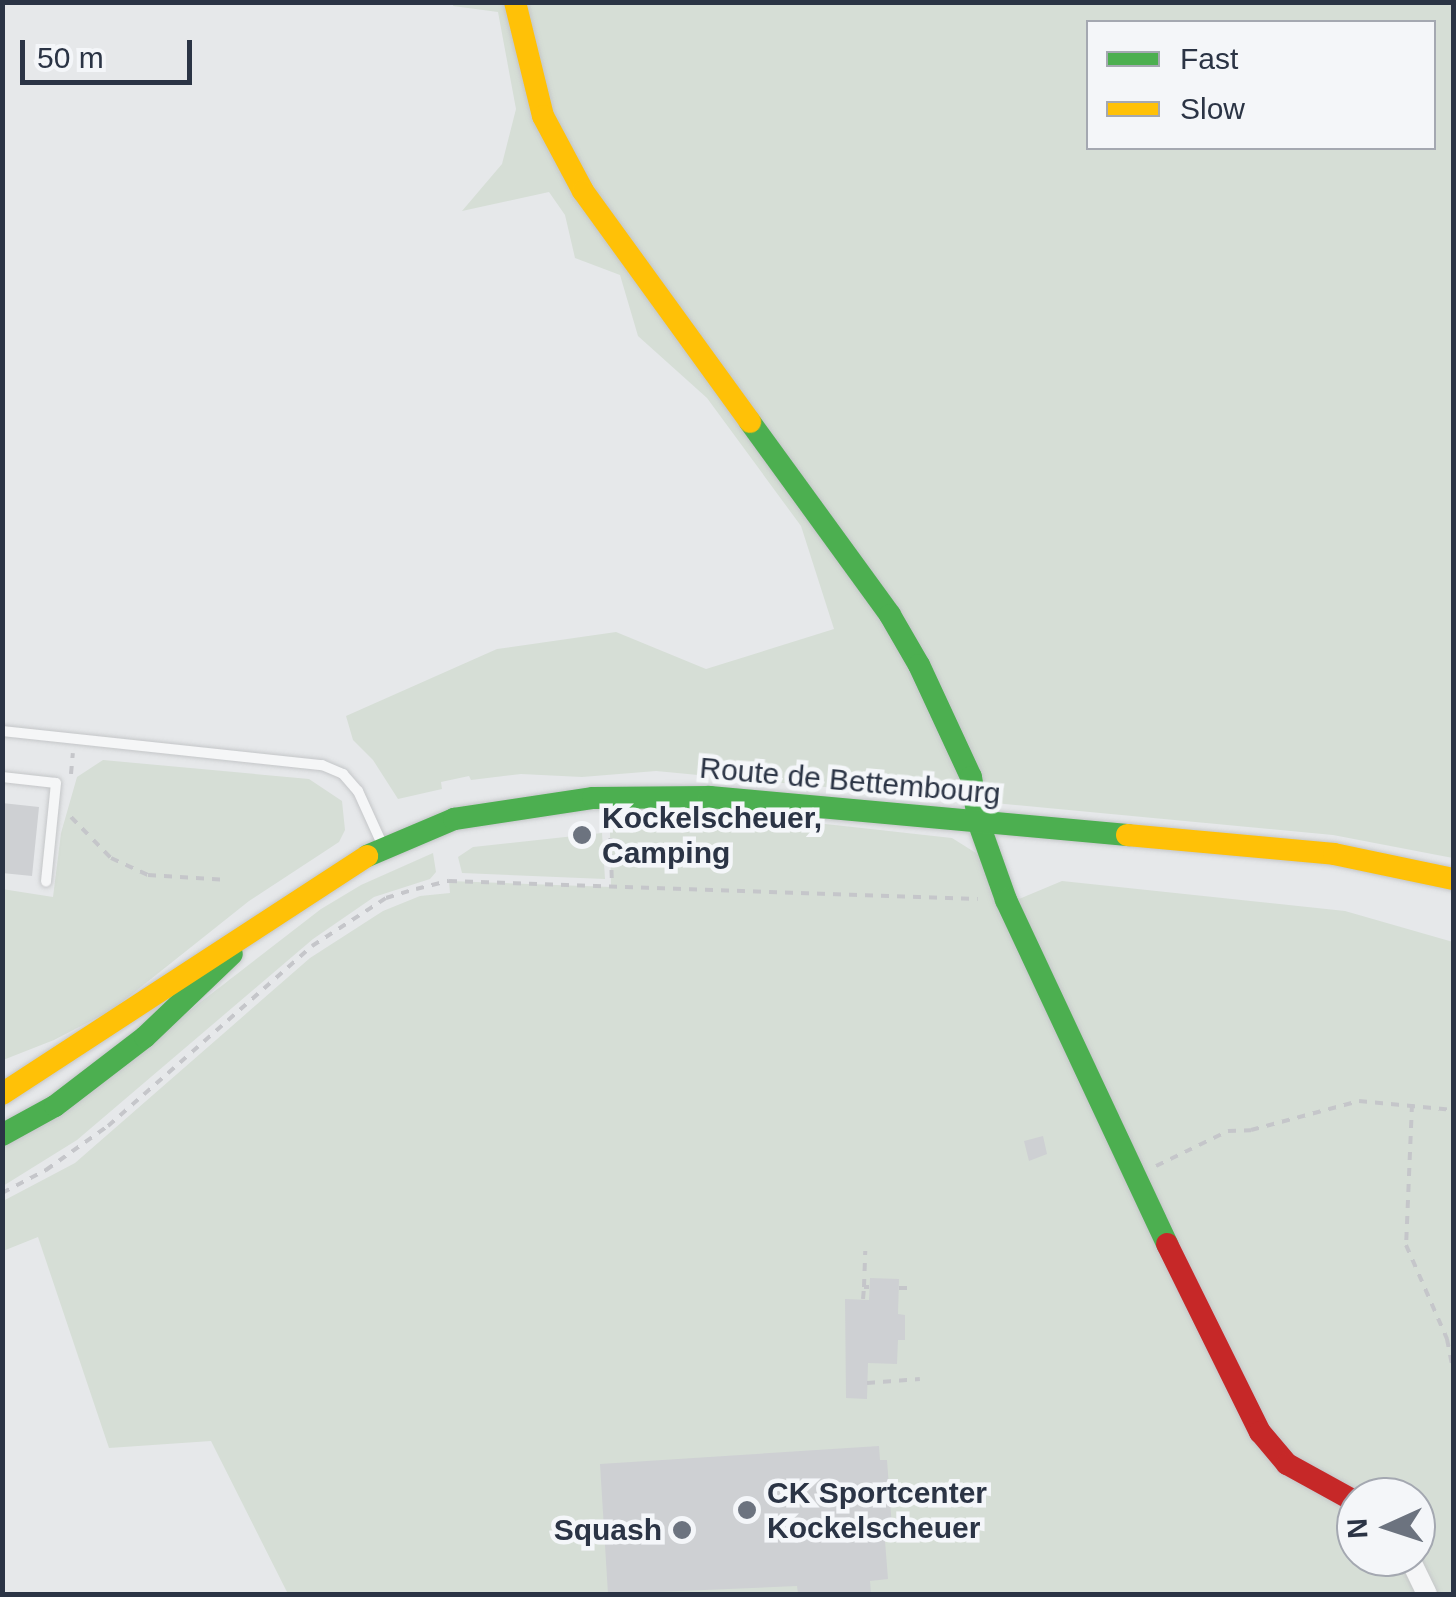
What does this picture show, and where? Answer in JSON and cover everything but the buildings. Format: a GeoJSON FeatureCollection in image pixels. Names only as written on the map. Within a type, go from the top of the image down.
{"type":"FeatureCollection","features":[{"type":"Feature","properties":{"kind":"main road"},"geometry":{"type":"LineString","coordinates":[[514,2],[543,116],[583,191],[890,616],[919,664],[971,778],[979,824],[1006,900],[1133,1177],[1260,1432],[1287,1464],[1336,1491]]}},
{"type":"Feature","properties":{"kind":"main road","name":"Route de Bettembourg"},"geometry":{"type":"LineString","coordinates":[[2,1094],[382,846],[454,819],[608,797],[710,797],[1334,854],[1454,879]]}},
{"type":"Feature","properties":{"kind":"main road","name":"Route de Bettembourg"},"geometry":{"type":"LineString","coordinates":[[2,1136],[55,1106],[145,1037],[265,920]]}},
{"type":"Feature","properties":{"kind":"lane"},"geometry":{"type":"LineString","coordinates":[[2,731],[322,765],[343,774],[358,791],[382,846]]}},
{"type":"Feature","properties":{"kind":"lane"},"geometry":{"type":"LineString","coordinates":[[2,778],[56,783],[46,881]]}},
{"type":"Feature","properties":{"kind":"path"},"geometry":{"type":"LineString","coordinates":[[69,789],[74,738]]}},
{"type":"Feature","properties":{"kind":"path"},"geometry":{"type":"LineString","coordinates":[[608,797],[612,887]]}},
{"type":"Feature","properties":{"kind":"path"},"geometry":{"type":"LineString","coordinates":[[67,806],[81,830],[111,858],[148,876],[228,880]]}},
{"type":"Feature","properties":{"kind":"path"},"geometry":{"type":"LineString","coordinates":[[2,1193],[46,1170],[108,1126],[300,956],[386,898],[449,881],[1006,900]]}},
{"type":"Feature","properties":{"kind":"path"},"geometry":{"type":"LineString","coordinates":[[1133,1177],[1228,1131],[1251,1130],[1359,1102],[1454,1110]]}},
{"type":"Feature","properties":{"kind":"path"},"geometry":{"type":"LineString","coordinates":[[1412,1104],[1406,1245],[1447,1339],[1454,1374]]}},
{"type":"Feature","properties":{"kind":"path"},"geometry":{"type":"LineString","coordinates":[[863,1299],[867,1287],[864,1252]]}},
{"type":"Feature","properties":{"kind":"path"},"geometry":{"type":"LineString","coordinates":[[899,1288],[911,1288]]}},
{"type":"Feature","properties":{"kind":"path"},"geometry":{"type":"LineString","coordinates":[[867,1383],[920,1378]]}},
{"type":"Feature","properties":{"kind":"shaded area"},"geometry":{"type":"Polygon","coordinates":[[[1453,3],[1453,858],[1333,835],[656,771],[582,777],[521,774],[471,780],[469,776],[441,782],[442,789],[398,799],[373,760],[353,740],[346,716],[497,649],[616,632],[706,669],[834,629],[801,526],[707,398],[638,336],[620,275],[575,258],[565,215],[549,192],[462,211],[502,164],[516,109],[498,12],[453,6],[1453,3]]]}},
{"type":"Feature","properties":{"kind":"shaded area"},"geometry":{"type":"Polygon","coordinates":[[[103,760],[309,779],[342,801],[345,830],[339,842],[249,901],[112,1010],[54,1040],[3,1060],[2,889],[53,897],[61,833],[77,777],[103,760]]]}},
{"type":"Feature","properties":{"kind":"shaded area"},"geometry":{"type":"Polygon","coordinates":[[[708,811],[952,838],[976,853],[1019,899],[1062,881],[1345,911],[1453,942],[1453,1594],[288,1594],[211,1441],[109,1448],[38,1237],[3,1251],[3,1201],[75,1163],[310,958],[383,911],[420,896],[450,893],[449,881],[611,887],[610,832],[623,817],[642,812],[708,811]]]}},
{"type":"Feature","properties":{"kind":"shaded area"},"geometry":{"type":"Polygon","coordinates":[[[602,833],[605,879],[462,873],[458,857],[473,847],[602,833]]]}},
{"type":"Feature","properties":{"kind":"shaded area"},"geometry":{"type":"Polygon","coordinates":[[[433,853],[436,872],[430,879],[374,897],[313,939],[77,1140],[3,1186],[3,1145],[109,1073],[321,909],[361,885],[433,853]]]}},
{"type":"Feature","properties":{"kind":"traffic: fast"},"geometry":{"type":"LineString","coordinates":[[750,422],[890,615],[919,665],[971,777],[979,824],[1006,900],[1167,1244]]}},
{"type":"Feature","properties":{"kind":"traffic: fast"},"geometry":{"type":"LineString","coordinates":[[367,856],[454,819],[593,798],[710,797],[1127,835]]}},
{"type":"Feature","properties":{"kind":"traffic: fast"},"geometry":{"type":"LineString","coordinates":[[2,1135],[55,1106],[145,1037],[232,954]]}},
{"type":"Feature","properties":{"kind":"traffic: slow"},"geometry":{"type":"LineString","coordinates":[[515,2],[543,116],[583,191],[750,422]]}},
{"type":"Feature","properties":{"kind":"traffic: slow"},"geometry":{"type":"LineString","coordinates":[[1127,835],[1334,854],[1454,879]]}},
{"type":"Feature","properties":{"kind":"traffic: slow"},"geometry":{"type":"LineString","coordinates":[[2,1094],[367,856]]}},
{"type":"Feature","properties":{"kind":"traffic: jam"},"geometry":{"type":"LineString","coordinates":[[1167,1244],[1260,1432],[1287,1464],[1336,1491]]}},
{"type":"Feature","properties":{"kind":"place","name":"Kockelscheuer, Camping"},"geometry":{"type":"Point","coordinates":[582,835]}},
{"type":"Feature","properties":{"kind":"place","name":"CK Sportcenter Kockelscheuer"},"geometry":{"type":"Point","coordinates":[747,1510]}},
{"type":"Feature","properties":{"kind":"place","name":"Squash"},"geometry":{"type":"Point","coordinates":[682,1530]}}]}
